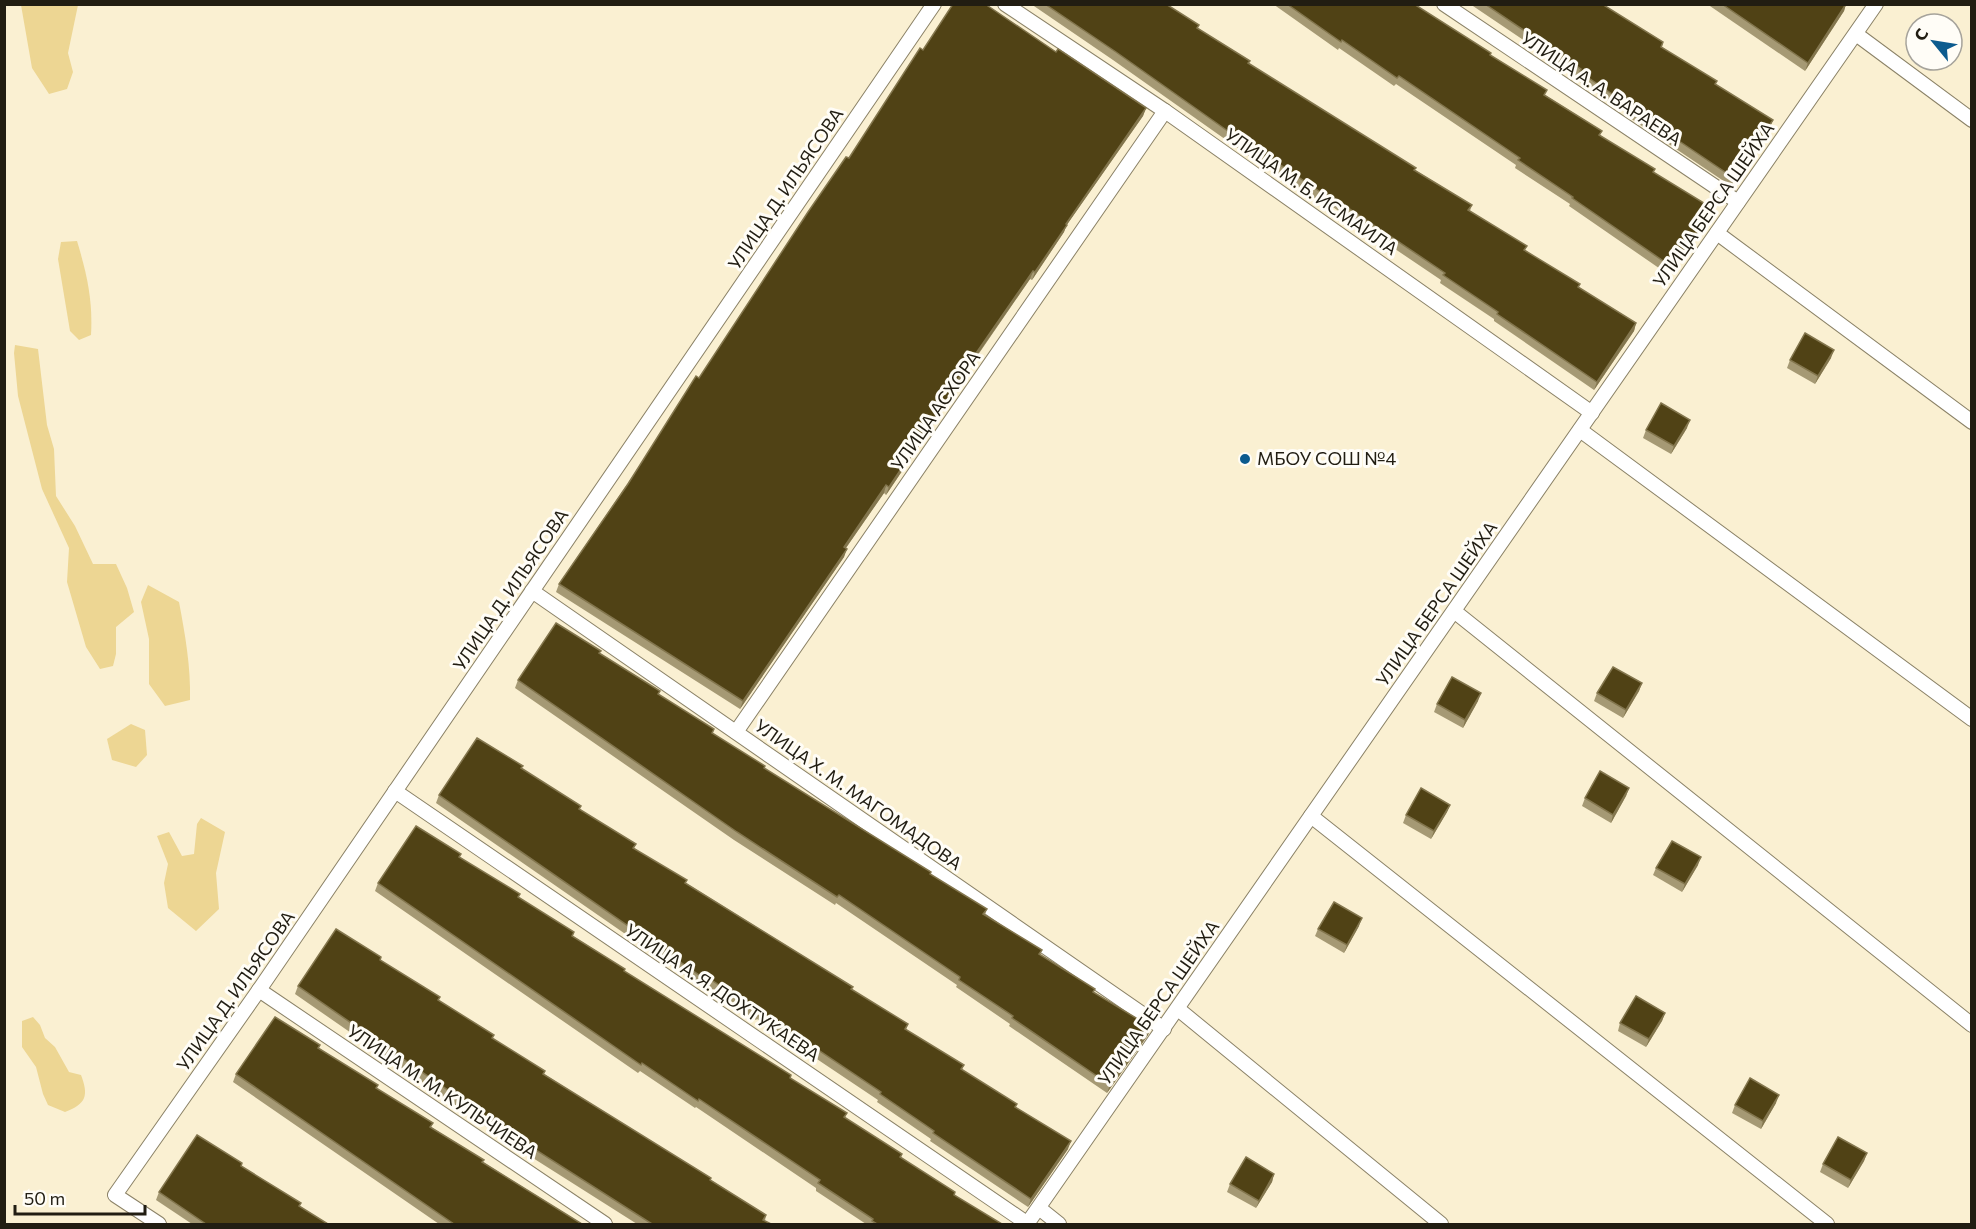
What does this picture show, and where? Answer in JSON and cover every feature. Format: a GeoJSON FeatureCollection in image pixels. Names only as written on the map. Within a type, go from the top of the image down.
{"type":"FeatureCollection","features":[{"type":"Feature","properties":{"kind":"street","name":"УЛИЦА Д. ИЛЬЯСОВА"},"geometry":{"type":"LineString","coordinates":[[159,1224],[115,1195],[259,990],[934,4]]}},
{"type":"Feature","properties":{"kind":"street","name":"УЛИЦА М. Б. ИСМАИЛА"},"geometry":{"type":"LineString","coordinates":[[1005,4],[1166,111],[1592,413]]}},
{"type":"Feature","properties":{"kind":"street","name":"УЛИЦА А. А. ВАРАЕВА"},"geometry":{"type":"LineString","coordinates":[[1444,4],[1738,202]]}},
{"type":"Feature","properties":{"kind":"street","name":"УЛИЦА БЕРСА ШЕЙХА"},"geometry":{"type":"LineString","coordinates":[[1028,1224],[1874,5]]}},
{"type":"Feature","properties":{"kind":"street"},"geometry":{"type":"LineString","coordinates":[[1856,34],[1971,120]]}},
{"type":"Feature","properties":{"kind":"street","name":"УЛИЦА АСХОРА"},"geometry":{"type":"LineString","coordinates":[[736,732],[1166,111]]}},
{"type":"Feature","properties":{"kind":"street"},"geometry":{"type":"LineString","coordinates":[[1717,233],[1971,422]]}},
{"type":"Feature","properties":{"kind":"street"},"geometry":{"type":"LineString","coordinates":[[1580,430],[1971,719]]}},
{"type":"Feature","properties":{"kind":"street","name":"УЛИЦА Х. М. МАГОМАДОВА"},"geometry":{"type":"LineString","coordinates":[[532,591],[1164,1029]]}},
{"type":"Feature","properties":{"kind":"street"},"geometry":{"type":"LineString","coordinates":[[1454,611],[1971,1025]]}},
{"type":"Feature","properties":{"kind":"street","name":"УЛИЦА А. Я. ДОХТУКАЕВА"},"geometry":{"type":"LineString","coordinates":[[395,791],[1028,1224]]}},
{"type":"Feature","properties":{"kind":"street"},"geometry":{"type":"LineString","coordinates":[[1311,816],[1827,1224]]}},
{"type":"Feature","properties":{"kind":"street","name":"УЛИЦА М. М. КУЛЬЧИЕВА"},"geometry":{"type":"LineString","coordinates":[[259,990],[605,1224]]}},
{"type":"Feature","properties":{"kind":"street"},"geometry":{"type":"LineString","coordinates":[[1178,1009],[1441,1224]]}},
{"type":"Feature","properties":{"kind":"street"},"geometry":{"type":"LineString","coordinates":[[1039,1208],[1059,1224]]}},
{"type":"Feature","properties":{"kind":"shaded area"},"geometry":{"type":"Polygon","coordinates":[[[21,5],[78,5],[68,53],[73,72],[67,89],[49,94],[32,68],[21,5]]]}},
{"type":"Feature","properties":{"kind":"shaded area"},"geometry":{"type":"Polygon","coordinates":[[[77,241],[89,288],[91,311],[91,335],[79,340],[70,331],[58,259],[61,242],[77,241]]]}},
{"type":"Feature","properties":{"kind":"shaded area"},"geometry":{"type":"Polygon","coordinates":[[[15,345],[38,349],[47,425],[54,449],[56,496],[75,526],[93,564],[116,564],[127,588],[134,612],[116,627],[116,654],[113,666],[100,669],[86,647],[67,582],[69,548],[42,489],[18,396],[15,345]]]}},
{"type":"Feature","properties":{"kind":"shaded area"},"geometry":{"type":"Polygon","coordinates":[[[148,585],[179,602],[189,663],[190,700],[165,706],[149,684],[149,639],[141,602],[148,585]]]}},
{"type":"Feature","properties":{"kind":"shaded area"},"geometry":{"type":"Polygon","coordinates":[[[131,724],[145,730],[147,755],[136,767],[112,760],[107,739],[131,724]]]}},
{"type":"Feature","properties":{"kind":"shaded area"},"geometry":{"type":"Polygon","coordinates":[[[201,818],[225,832],[216,873],[219,909],[196,931],[168,908],[164,883],[168,864],[157,836],[169,832],[182,856],[194,854],[197,824],[201,818]]]}},
{"type":"Feature","properties":{"kind":"shaded area"},"geometry":{"type":"Polygon","coordinates":[[[33,1017],[40,1025],[45,1038],[55,1047],[69,1072],[81,1075],[85,1089],[84,1098],[77,1106],[65,1112],[48,1105],[36,1067],[22,1047],[22,1021],[33,1017]]]}},
{"type":"Feature","properties":{"kind":"building"},"geometry":{"type":"Polygon","coordinates":[[[953,4],[985,4],[1056,52],[1058,49],[1146,108],[1035,272],[1033,271],[954,385],[956,387],[889,487],[886,485],[844,547],[847,549],[743,701],[559,584],[628,484],[696,376],[699,378],[808,212],[846,157],[849,158],[920,48],[923,50],[953,4]]]}},
{"type":"Feature","properties":{"kind":"building"},"geometry":{"type":"Polygon","coordinates":[[[1045,4],[1166,4],[1199,25],[1197,28],[1250,61],[1248,63],[1472,205],[1468,210],[1527,246],[1524,250],[1580,284],[1578,287],[1636,323],[1597,382],[1497,314],[1498,312],[1443,275],[1445,273],[1323,191],[1322,193],[1267,156],[1266,158],[1045,4]]]}},
{"type":"Feature","properties":{"kind":"building"},"geometry":{"type":"Polygon","coordinates":[[[1287,4],[1414,4],[1547,90],[1544,95],[1602,131],[1599,135],[1655,169],[1653,172],[1712,208],[1672,267],[1518,160],[1520,158],[1399,76],[1397,78],[1342,40],[1341,42],[1287,4]]]}},
{"type":"Feature","properties":{"kind":"building"},"geometry":{"type":"Polygon","coordinates":[[[1485,4],[1606,4],[1605,6],[1663,42],[1661,47],[1717,81],[1715,84],[1773,120],[1734,178],[1633,110],[1580,72],[1581,69],[1485,4]]]}},
{"type":"Feature","properties":{"kind":"building"},"geometry":{"type":"Polygon","coordinates":[[[1722,4],[1846,4],[1808,63],[1722,4]]]}},
{"type":"Feature","properties":{"kind":"building"},"geometry":{"type":"Polygon","coordinates":[[[1805,333],[1834,350],[1818,376],[1790,360],[1805,333]]]}},
{"type":"Feature","properties":{"kind":"building"},"geometry":{"type":"Polygon","coordinates":[[[1661,403],[1690,420],[1674,446],[1646,430],[1661,403]]]}},
{"type":"Feature","properties":{"kind":"building"},"geometry":{"type":"Polygon","coordinates":[[[556,623],[660,691],[658,694],[714,729],[712,733],[765,766],[764,768],[987,909],[983,914],[1042,950],[1039,954],[1095,989],[1093,992],[1151,1027],[1110,1085],[959,980],[960,977],[839,895],[837,897],[737,832],[518,680],[556,623]]]}},
{"type":"Feature","properties":{"kind":"building"},"geometry":{"type":"Polygon","coordinates":[[[1613,667],[1642,683],[1626,710],[1597,693],[1613,667]]]}},
{"type":"Feature","properties":{"kind":"building"},"geometry":{"type":"Polygon","coordinates":[[[1452,677],[1481,693],[1465,720],[1437,704],[1452,677]]]}},
{"type":"Feature","properties":{"kind":"building"},"geometry":{"type":"Polygon","coordinates":[[[477,738],[581,806],[579,809],[636,844],[633,848],[687,880],[685,883],[853,987],[851,989],[908,1024],[905,1029],[964,1065],[961,1069],[1017,1104],[1015,1107],[1071,1141],[1031,1199],[933,1133],[934,1131],[880,1094],[881,1092],[704,975],[702,977],[439,795],[477,738]]]}},
{"type":"Feature","properties":{"kind":"building"},"geometry":{"type":"Polygon","coordinates":[[[1600,771],[1629,788],[1613,815],[1585,798],[1600,771]]]}},
{"type":"Feature","properties":{"kind":"building"},"geometry":{"type":"Polygon","coordinates":[[[1421,788],[1450,805],[1434,831],[1406,815],[1421,788]]]}},
{"type":"Feature","properties":{"kind":"building"},"geometry":{"type":"Polygon","coordinates":[[[416,826],[461,854],[459,857],[520,894],[518,897],[574,932],[572,936],[625,969],[624,971],[791,1075],[790,1078],[847,1113],[844,1117],[902,1154],[900,1157],[955,1192],[954,1195],[1002,1224],[877,1224],[872,1221],[873,1219],[818,1183],[820,1180],[699,1099],[698,1101],[642,1063],[641,1065],[378,883],[416,826]]]}},
{"type":"Feature","properties":{"kind":"building"},"geometry":{"type":"Polygon","coordinates":[[[1672,841],[1701,857],[1685,884],[1656,868],[1672,841]]]}},
{"type":"Feature","properties":{"kind":"building"},"geometry":{"type":"Polygon","coordinates":[[[1334,902],[1362,918],[1347,945],[1318,929],[1334,902]]]}},
{"type":"Feature","properties":{"kind":"building"},"geometry":{"type":"Polygon","coordinates":[[[336,929],[381,957],[380,960],[440,997],[438,1000],[494,1035],[492,1038],[545,1071],[543,1074],[711,1178],[710,1180],[766,1215],[763,1220],[771,1224],[652,1224],[517,1138],[298,986],[336,929]]]}},
{"type":"Feature","properties":{"kind":"building"},"geometry":{"type":"Polygon","coordinates":[[[1636,996],[1665,1013],[1649,1039],[1620,1023],[1636,996]]]}},
{"type":"Feature","properties":{"kind":"building"},"geometry":{"type":"Polygon","coordinates":[[[275,1017],[320,1045],[318,1048],[378,1085],[376,1088],[433,1123],[430,1127],[582,1224],[454,1224],[236,1074],[275,1017]]]}},
{"type":"Feature","properties":{"kind":"building"},"geometry":{"type":"Polygon","coordinates":[[[1750,1078],[1779,1095],[1763,1121],[1735,1105],[1750,1078]]]}},
{"type":"Feature","properties":{"kind":"building"},"geometry":{"type":"Polygon","coordinates":[[[197,1135],[242,1163],[241,1166],[301,1203],[299,1206],[328,1224],[206,1224],[159,1192],[197,1135]]]}},
{"type":"Feature","properties":{"kind":"building"},"geometry":{"type":"Polygon","coordinates":[[[1838,1137],[1867,1153],[1851,1180],[1823,1164],[1838,1137]]]}},
{"type":"Feature","properties":{"kind":"building"},"geometry":{"type":"Polygon","coordinates":[[[1246,1157],[1274,1174],[1259,1201],[1230,1184],[1246,1157]]]}},
{"type":"Feature","properties":{"kind":"place","name":"МБОУ СОШ №4"},"geometry":{"type":"Point","coordinates":[1245,459]}}]}
